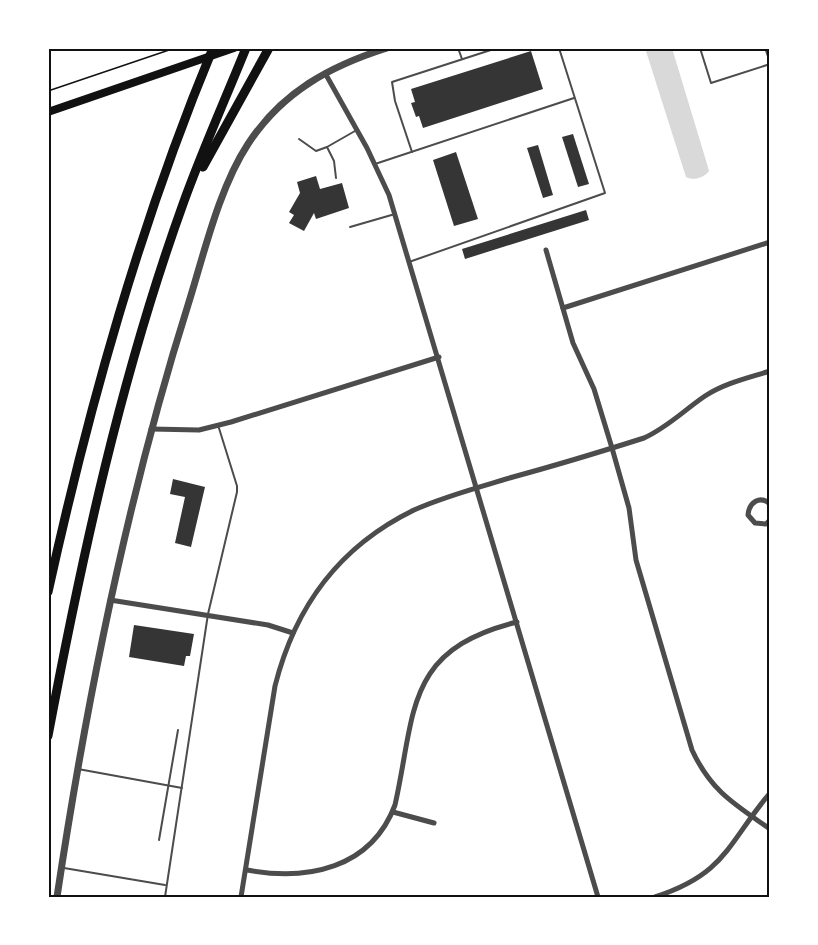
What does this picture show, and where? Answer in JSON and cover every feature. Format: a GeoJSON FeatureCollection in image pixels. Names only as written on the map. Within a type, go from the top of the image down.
{"type":"FeatureCollection","features":[{"type":"Feature","properties":{"kind":"highway"},"geometry":{"type":"LineString","coordinates":[[48,592],[70,494],[113,333],[168,164],[213,48]]}},
{"type":"Feature","properties":{"kind":"highway"},"geometry":{"type":"LineString","coordinates":[[48,736],[70,622],[107,459],[134,358],[183,203],[246,48]]}},
{"type":"Feature","properties":{"kind":"highway"},"geometry":{"type":"LineString","coordinates":[[183,203],[269,48]]}},
{"type":"Feature","properties":{"kind":"main road"},"geometry":{"type":"LineString","coordinates":[[48,112],[234,48]]}},
{"type":"Feature","properties":{"kind":"street"},"geometry":{"type":"LineString","coordinates":[[57,897],[95,671],[120,553],[161,390],[227,185],[248,144],[278,108],[325,73],[355,58],[387,48]]}},
{"type":"Feature","properties":{"kind":"street"},"geometry":{"type":"LineString","coordinates":[[325,73],[375,164],[389,195],[598,897]]}},
{"type":"Feature","properties":{"kind":"street"},"geometry":{"type":"LineString","coordinates":[[563,308],[770,242]]}},
{"type":"Feature","properties":{"kind":"street"},"geometry":{"type":"LineString","coordinates":[[546,250],[573,343],[594,389],[612,448],[629,508],[636,560],[692,750],[700,768],[719,792],[770,829]]}},
{"type":"Feature","properties":{"kind":"street"},"geometry":{"type":"LineString","coordinates":[[151,429],[185,431],[218,425],[439,357]]}},
{"type":"Feature","properties":{"kind":"street"},"geometry":{"type":"LineString","coordinates":[[241,897],[275,686],[281,662],[292,633],[316,590],[335,568],[371,536],[414,510],[478,488],[644,438],[661,430],[693,405],[722,387],[770,371]]}},
{"type":"Feature","properties":{"kind":"street"},"geometry":{"type":"LineString","coordinates":[[770,504],[761,500],[756,501],[751,504],[748,515],[755,523],[766,524],[770,520]]}},
{"type":"Feature","properties":{"kind":"street"},"geometry":{"type":"LineString","coordinates":[[110,600],[208,614],[268,625],[292,633]]}},
{"type":"Feature","properties":{"kind":"street"},"geometry":{"type":"LineString","coordinates":[[247,870],[303,874],[345,862],[369,844],[393,812],[415,703],[426,679],[441,660],[458,645],[490,630],[516,622]]}},
{"type":"Feature","properties":{"kind":"street"},"geometry":{"type":"LineString","coordinates":[[655,897],[687,885],[712,869],[770,793]]}},
{"type":"Feature","properties":{"kind":"street"},"geometry":{"type":"LineString","coordinates":[[393,812],[434,823]]}},
{"type":"Feature","properties":{"kind":"lane"},"geometry":{"type":"LineString","coordinates":[[459,48],[462,59]]}},
{"type":"Feature","properties":{"kind":"lane"},"geometry":{"type":"LineString","coordinates":[[412,152],[394,101],[392,82],[497,48]]}},
{"type":"Feature","properties":{"kind":"lane"},"geometry":{"type":"LineString","coordinates":[[410,262],[605,193],[559,48]]}},
{"type":"Feature","properties":{"kind":"lane"},"geometry":{"type":"LineString","coordinates":[[700,48],[711,83],[770,63],[765,48]]}},
{"type":"Feature","properties":{"kind":"lane"},"geometry":{"type":"LineString","coordinates":[[375,164],[575,98]]}},
{"type":"Feature","properties":{"kind":"lane"},"geometry":{"type":"LineString","coordinates":[[299,139],[316,151],[357,130]]}},
{"type":"Feature","properties":{"kind":"lane"},"geometry":{"type":"LineString","coordinates":[[327,147],[334,161],[336,178]]}},
{"type":"Feature","properties":{"kind":"lane"},"geometry":{"type":"LineString","coordinates":[[350,227],[395,214]]}},
{"type":"Feature","properties":{"kind":"lane"},"geometry":{"type":"LineString","coordinates":[[165,897],[208,614],[237,492],[218,425]]}},
{"type":"Feature","properties":{"kind":"lane"},"geometry":{"type":"LineString","coordinates":[[159,840],[177,730]]}},
{"type":"Feature","properties":{"kind":"lane"},"geometry":{"type":"LineString","coordinates":[[78,769],[182,789]]}},
{"type":"Feature","properties":{"kind":"lane"},"geometry":{"type":"LineString","coordinates":[[62,867],[167,885]]}},
{"type":"Feature","properties":{"kind":"path"},"geometry":{"type":"LineString","coordinates":[[48,91],[175,48]]}},
{"type":"Feature","properties":{"kind":"shaded area"},"geometry":{"type":"Polygon","coordinates":[[[645,48],[672,48],[709,171],[701,177],[692,179],[686,177],[645,48]]]}},
{"type":"Feature","properties":{"kind":"building"},"geometry":{"type":"Polygon","coordinates":[[[531,51],[543,89],[423,128],[411,103],[415,102],[411,89],[531,51]]]}},
{"type":"Feature","properties":{"kind":"building"},"geometry":{"type":"Polygon","coordinates":[[[573,134],[589,184],[578,187],[562,137],[573,134]]]}},
{"type":"Feature","properties":{"kind":"building"},"geometry":{"type":"Polygon","coordinates":[[[538,145],[553,195],[543,198],[527,148],[538,145]]]}},
{"type":"Feature","properties":{"kind":"building"},"geometry":{"type":"Polygon","coordinates":[[[456,152],[478,219],[454,226],[433,160],[456,152]]]}},
{"type":"Feature","properties":{"kind":"building"},"geometry":{"type":"Polygon","coordinates":[[[316,176],[320,189],[342,183],[349,208],[316,219],[314,213],[304,231],[289,223],[294,215],[289,212],[300,193],[297,182],[316,176]]]}},
{"type":"Feature","properties":{"kind":"building"},"geometry":{"type":"Polygon","coordinates":[[[586,210],[589,220],[465,259],[462,249],[586,210]]]}},
{"type":"Feature","properties":{"kind":"building"},"geometry":{"type":"Polygon","coordinates":[[[173,479],[205,487],[191,547],[175,543],[185,497],[170,494],[173,479]]]}},
{"type":"Feature","properties":{"kind":"building"},"geometry":{"type":"Polygon","coordinates":[[[134,625],[194,634],[190,656],[186,656],[184,666],[129,657],[134,625]]]}}]}
